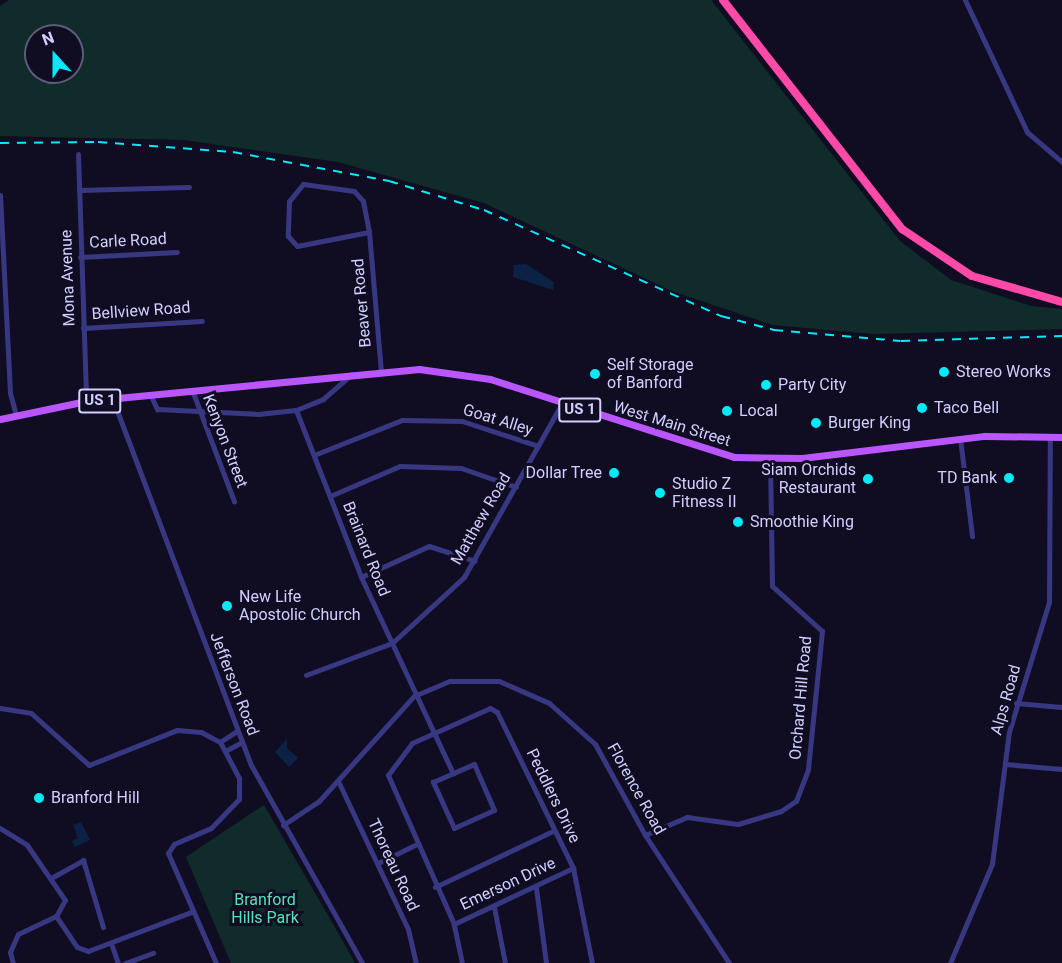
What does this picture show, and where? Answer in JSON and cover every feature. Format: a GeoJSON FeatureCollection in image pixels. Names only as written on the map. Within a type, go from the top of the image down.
{"type":"FeatureCollection","features":[{"type":"Feature","properties":{"kind":"highway"},"geometry":{"type":"LineString","coordinates":[[723,0],[902,229],[972,276],[1062,300]]}},
{"type":"Feature","properties":{"kind":"highway"},"geometry":{"type":"LineString","coordinates":[[728,0],[905,226],[983,276],[1062,300]]}},
{"type":"Feature","properties":{"kind":"main road","name":"West Main Street"},"geometry":{"type":"LineString","coordinates":[[0,419],[86,401],[113,400],[150,394],[381,371],[455,371],[562,403],[707,451],[770,459],[960,438],[1062,437]]}},
{"type":"Feature","properties":{"kind":"street"},"geometry":{"type":"LineString","coordinates":[[965,0],[1027,132],[1062,162]]}},
{"type":"Feature","properties":{"kind":"street","name":"Mona Avenue"},"geometry":{"type":"LineString","coordinates":[[78,153],[86,401]]}},
{"type":"Feature","properties":{"kind":"street","name":"Beaver Road"},"geometry":{"type":"LineString","coordinates":[[369,232],[297,246],[288,236],[289,201],[303,184],[354,191],[363,201],[369,232],[381,371]]}},
{"type":"Feature","properties":{"kind":"street"},"geometry":{"type":"LineString","coordinates":[[79,190],[189,187]]}},
{"type":"Feature","properties":{"kind":"street"},"geometry":{"type":"LineString","coordinates":[[0,195],[8,371],[16,415]]}},
{"type":"Feature","properties":{"kind":"street","name":"Carle Road"},"geometry":{"type":"LineString","coordinates":[[80,257],[177,252]]}},
{"type":"Feature","properties":{"kind":"street","name":"Bellview Road"},"geometry":{"type":"LineString","coordinates":[[83,328],[202,321]]}},
{"type":"Feature","properties":{"kind":"street"},"geometry":{"type":"LineString","coordinates":[[150,394],[157,409],[296,410],[323,399],[352,374]]}},
{"type":"Feature","properties":{"kind":"street","name":"Kenyon Street"},"geometry":{"type":"LineString","coordinates":[[192,390],[197,411],[234,501]]}},
{"type":"Feature","properties":{"kind":"street","name":"Jefferson Road"},"geometry":{"type":"LineString","coordinates":[[113,400],[237,731],[283,825],[362,963]]}},
{"type":"Feature","properties":{"kind":"street","name":"Matthew Road"},"geometry":{"type":"LineString","coordinates":[[306,675],[392,643],[438,604],[475,561],[562,403]]}},
{"type":"Feature","properties":{"kind":"street","name":"Brainard Road"},"geometry":{"type":"LineString","coordinates":[[296,410],[361,577],[414,696]]}},
{"type":"Feature","properties":{"kind":"street","name":"Goat Alley"},"geometry":{"type":"LineString","coordinates":[[314,455],[402,420],[462,421],[538,446]]}},
{"type":"Feature","properties":{"kind":"street","name":"Alps Road"},"geometry":{"type":"LineString","coordinates":[[950,963],[992,864],[1005,764],[1016,703],[1051,593],[1050,437]]}},
{"type":"Feature","properties":{"kind":"street"},"geometry":{"type":"LineString","coordinates":[[960,438],[972,536]]}},
{"type":"Feature","properties":{"kind":"street","name":"Orchard Hill Road"},"geometry":{"type":"LineString","coordinates":[[645,835],[687,817],[738,824],[781,811],[796,801],[808,769],[822,631],[772,586],[770,459]]}},
{"type":"Feature","properties":{"kind":"street"},"geometry":{"type":"LineString","coordinates":[[330,496],[400,466],[460,468],[516,487]]}},
{"type":"Feature","properties":{"kind":"street"},"geometry":{"type":"LineString","coordinates":[[361,577],[429,546],[475,561]]}},
{"type":"Feature","properties":{"kind":"street","name":"Florence Road"},"geometry":{"type":"LineString","coordinates":[[283,825],[338,781],[414,696],[450,681],[482,679],[549,703],[585,731],[607,760],[645,835],[729,963]]}},
{"type":"Feature","properties":{"kind":"street"},"geometry":{"type":"LineString","coordinates":[[414,696],[453,773]]}},
{"type":"Feature","properties":{"kind":"street"},"geometry":{"type":"LineString","coordinates":[[1016,703],[1062,707]]}},
{"type":"Feature","properties":{"kind":"street"},"geometry":{"type":"LineString","coordinates":[[0,708],[31,713],[89,765],[177,730],[201,732],[220,742],[227,750],[241,784],[239,799],[211,828],[174,844],[168,853],[191,912],[216,963]]}},
{"type":"Feature","properties":{"kind":"street","name":"Peddlers Drive"},"geometry":{"type":"LineString","coordinates":[[462,963],[454,924],[415,845],[387,775],[401,752],[433,732],[494,709],[573,868],[592,963]]}},
{"type":"Feature","properties":{"kind":"street"},"geometry":{"type":"LineString","coordinates":[[220,742],[237,731]]}},
{"type":"Feature","properties":{"kind":"street"},"geometry":{"type":"LineString","coordinates":[[227,750],[242,742]]}},
{"type":"Feature","properties":{"kind":"street"},"geometry":{"type":"LineString","coordinates":[[474,764],[494,810],[454,828],[433,783],[453,773],[474,764]]}},
{"type":"Feature","properties":{"kind":"street"},"geometry":{"type":"LineString","coordinates":[[1005,764],[1062,769]]}},
{"type":"Feature","properties":{"kind":"street","name":"Thoreau Road"},"geometry":{"type":"LineString","coordinates":[[338,781],[408,929],[416,963]]}},
{"type":"Feature","properties":{"kind":"street"},"geometry":{"type":"LineString","coordinates":[[0,828],[27,845],[65,900],[56,916],[18,934],[10,952],[14,963]]}},
{"type":"Feature","properties":{"kind":"street"},"geometry":{"type":"LineString","coordinates":[[435,887],[554,831]]}},
{"type":"Feature","properties":{"kind":"street"},"geometry":{"type":"LineString","coordinates":[[378,863],[415,845]]}},
{"type":"Feature","properties":{"kind":"street"},"geometry":{"type":"LineString","coordinates":[[51,878],[83,860],[103,927]]}},
{"type":"Feature","properties":{"kind":"street","name":"Emerson Drive"},"geometry":{"type":"LineString","coordinates":[[454,924],[536,888],[573,868]]}},
{"type":"Feature","properties":{"kind":"street"},"geometry":{"type":"LineString","coordinates":[[536,888],[546,963]]}},
{"type":"Feature","properties":{"kind":"street"},"geometry":{"type":"LineString","coordinates":[[494,907],[505,963]]}},
{"type":"Feature","properties":{"kind":"street"},"geometry":{"type":"LineString","coordinates":[[56,916],[82,950],[112,945],[191,912]]}},
{"type":"Feature","properties":{"kind":"street"},"geometry":{"type":"LineString","coordinates":[[112,945],[118,963]]}},
{"type":"Feature","properties":{"kind":"street"},"geometry":{"type":"LineString","coordinates":[[124,963],[153,952]]}},
{"type":"Feature","properties":{"kind":"green space"},"geometry":{"type":"Polygon","coordinates":[[[9,0],[711,0],[900,241],[951,280],[1031,306],[1062,309],[1062,329],[874,334],[772,325],[672,291],[484,203],[338,162],[184,140],[0,136],[0,6],[9,0]]]}},
{"type":"Feature","properties":{"kind":"green space","name":"Branford Hills Park"},"geometry":{"type":"Polygon","coordinates":[[[264,805],[355,963],[231,963],[186,857],[264,805]]]}},
{"type":"Feature","properties":{"kind":"water"},"geometry":{"type":"Polygon","coordinates":[[[526,264],[554,282],[553,290],[513,277],[514,265],[526,264]]]}},
{"type":"Feature","properties":{"kind":"water"},"geometry":{"type":"Polygon","coordinates":[[[287,739],[287,748],[298,758],[289,767],[275,752],[287,739]]]}},
{"type":"Feature","properties":{"kind":"water"},"geometry":{"type":"Polygon","coordinates":[[[81,822],[90,840],[75,847],[72,841],[78,838],[73,825],[81,822]]]}},
{"type":"Feature","properties":{"kind":"railway"},"geometry":{"type":"LineString","coordinates":[[0,143],[98,142],[233,152],[389,181],[484,210],[721,316],[774,330],[901,341],[1062,336]]}},
{"type":"Feature","properties":{"kind":"place","name":"Stereo Works"},"geometry":{"type":"Point","coordinates":[944,372]}},
{"type":"Feature","properties":{"kind":"place","name":"Self Storage of Banford"},"geometry":{"type":"Point","coordinates":[595,374]}},
{"type":"Feature","properties":{"kind":"place","name":"Party City"},"geometry":{"type":"Point","coordinates":[766,385]}},
{"type":"Feature","properties":{"kind":"place","name":"Taco Bell"},"geometry":{"type":"Point","coordinates":[922,408]}},
{"type":"Feature","properties":{"kind":"place","name":"Local"},"geometry":{"type":"Point","coordinates":[727,411]}},
{"type":"Feature","properties":{"kind":"place","name":"Burger King"},"geometry":{"type":"Point","coordinates":[816,423]}},
{"type":"Feature","properties":{"kind":"place","name":"Dollar Tree"},"geometry":{"type":"Point","coordinates":[614,473]}},
{"type":"Feature","properties":{"kind":"place","name":"TD Bank"},"geometry":{"type":"Point","coordinates":[1009,478]}},
{"type":"Feature","properties":{"kind":"place","name":"Siam Orchids Restaurant"},"geometry":{"type":"Point","coordinates":[868,479]}},
{"type":"Feature","properties":{"kind":"place","name":"Studio Z Fitness II"},"geometry":{"type":"Point","coordinates":[660,493]}},
{"type":"Feature","properties":{"kind":"place","name":"Smoothie King"},"geometry":{"type":"Point","coordinates":[738,522]}},
{"type":"Feature","properties":{"kind":"place","name":"New Life Apostolic Church"},"geometry":{"type":"Point","coordinates":[227,606]}},
{"type":"Feature","properties":{"kind":"place","name":"Branford Hill"},"geometry":{"type":"Point","coordinates":[39,798]}}]}
